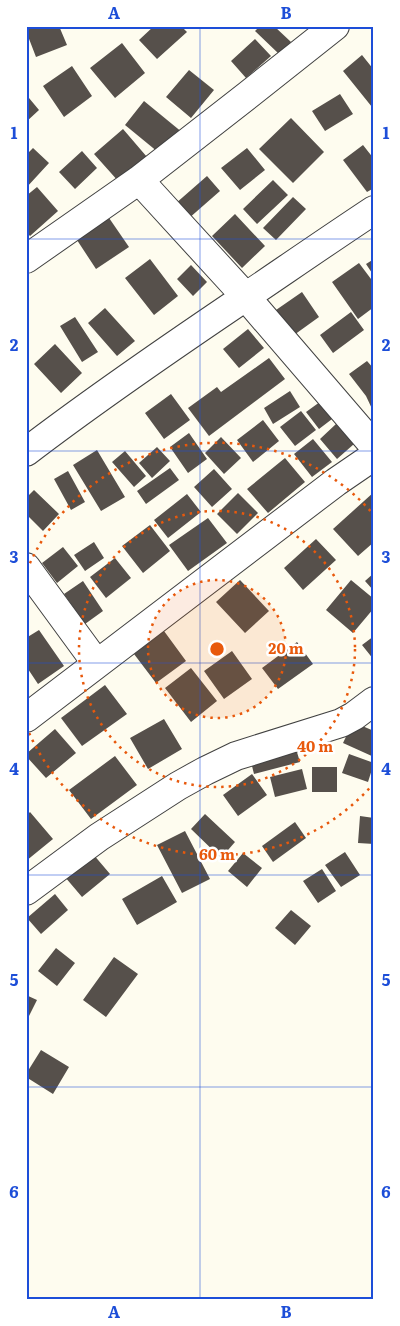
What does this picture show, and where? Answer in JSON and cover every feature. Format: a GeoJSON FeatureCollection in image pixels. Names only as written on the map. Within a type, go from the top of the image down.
{"type":"FeatureCollection","features":[{"type":"Feature","properties":{"kind":"street"},"geometry":{"type":"LineString","coordinates":[[26,259],[139,180],[336,26]]}},
{"type":"Feature","properties":{"kind":"street"},"geometry":{"type":"LineString","coordinates":[[139,180],[246,296],[374,446]]}},
{"type":"Feature","properties":{"kind":"street"},"geometry":{"type":"LineString","coordinates":[[26,452],[142,368],[374,210]]}},
{"type":"Feature","properties":{"kind":"street"},"geometry":{"type":"LineString","coordinates":[[26,718],[336,482],[374,456]]}},
{"type":"Feature","properties":{"kind":"street"},"geometry":{"type":"LineString","coordinates":[[26,567],[97,664]]}},
{"type":"Feature","properties":{"kind":"street"},"geometry":{"type":"LineString","coordinates":[[26,891],[99,837],[178,786],[205,771],[236,756],[341,723],[374,701]]}},
{"type":"Feature","properties":{"kind":"building"},"geometry":{"type":"Polygon","coordinates":[[[31,26],[59,26],[67,45],[36,57],[26,31],[26,28],[31,26]]]}},
{"type":"Feature","properties":{"kind":"building"},"geometry":{"type":"Polygon","coordinates":[[[154,26],[181,26],[187,32],[157,59],[139,40],[154,26]]]}},
{"type":"Feature","properties":{"kind":"building"},"geometry":{"type":"Polygon","coordinates":[[[260,26],[274,26],[291,42],[279,54],[255,31],[260,26]]]}},
{"type":"Feature","properties":{"kind":"building"},"geometry":{"type":"Polygon","coordinates":[[[255,39],[271,56],[246,78],[231,61],[255,39]]]}},
{"type":"Feature","properties":{"kind":"building"},"geometry":{"type":"Polygon","coordinates":[[[122,43],[145,73],[115,98],[90,68],[122,43]]]}},
{"type":"Feature","properties":{"kind":"building"},"geometry":{"type":"Polygon","coordinates":[[[362,55],[374,70],[374,106],[372,107],[343,71],[362,55]]]}},
{"type":"Feature","properties":{"kind":"building"},"geometry":{"type":"Polygon","coordinates":[[[72,66],[92,96],[64,117],[43,86],[72,66]]]}},
{"type":"Feature","properties":{"kind":"building"},"geometry":{"type":"Polygon","coordinates":[[[189,70],[214,90],[191,118],[166,97],[189,70]]]}},
{"type":"Feature","properties":{"kind":"building"},"geometry":{"type":"Polygon","coordinates":[[[340,94],[353,114],[325,131],[312,111],[340,94]]]}},
{"type":"Feature","properties":{"kind":"building"},"geometry":{"type":"Polygon","coordinates":[[[29,98],[39,110],[26,122],[26,101],[29,98]]]}},
{"type":"Feature","properties":{"kind":"building"},"geometry":{"type":"Polygon","coordinates":[[[144,101],[183,133],[164,157],[125,125],[144,101]]]}},
{"type":"Feature","properties":{"kind":"building"},"geometry":{"type":"Polygon","coordinates":[[[291,118],[324,152],[293,183],[259,149],[291,118]]]}},
{"type":"Feature","properties":{"kind":"building"},"geometry":{"type":"Polygon","coordinates":[[[123,129],[147,157],[119,182],[94,154],[123,129]]]}},
{"type":"Feature","properties":{"kind":"building"},"geometry":{"type":"Polygon","coordinates":[[[363,145],[374,159],[374,188],[367,192],[343,160],[363,145]]]}},
{"type":"Feature","properties":{"kind":"building"},"geometry":{"type":"Polygon","coordinates":[[[33,148],[49,163],[26,188],[26,155],[33,148]]]}},
{"type":"Feature","properties":{"kind":"building"},"geometry":{"type":"Polygon","coordinates":[[[247,148],[265,170],[240,190],[221,168],[247,148]]]}},
{"type":"Feature","properties":{"kind":"building"},"geometry":{"type":"Polygon","coordinates":[[[82,151],[97,168],[75,189],[59,172],[82,151]]]}},
{"type":"Feature","properties":{"kind":"building"},"geometry":{"type":"Polygon","coordinates":[[[207,176],[220,191],[188,219],[175,204],[207,176]]]}},
{"type":"Feature","properties":{"kind":"building"},"geometry":{"type":"Polygon","coordinates":[[[273,180],[288,195],[257,224],[243,209],[273,180]]]}},
{"type":"Feature","properties":{"kind":"building"},"geometry":{"type":"Polygon","coordinates":[[[37,187],[58,211],[30,236],[26,232],[26,196],[37,187]]]}},
{"type":"Feature","properties":{"kind":"building"},"geometry":{"type":"Polygon","coordinates":[[[293,197],[306,209],[276,240],[263,228],[293,197]]]}},
{"type":"Feature","properties":{"kind":"building"},"geometry":{"type":"Polygon","coordinates":[[[235,214],[265,246],[242,268],[212,236],[235,214]]]}},
{"type":"Feature","properties":{"kind":"building"},"geometry":{"type":"Polygon","coordinates":[[[107,215],[129,247],[96,269],[75,237],[107,215]]]}},
{"type":"Feature","properties":{"kind":"building"},"geometry":{"type":"Polygon","coordinates":[[[150,259],[178,296],[154,315],[125,278],[150,259]]]}},
{"type":"Feature","properties":{"kind":"building"},"geometry":{"type":"Polygon","coordinates":[[[374,259],[374,276],[366,264],[374,259]]]}},
{"type":"Feature","properties":{"kind":"building"},"geometry":{"type":"Polygon","coordinates":[[[359,263],[374,283],[374,307],[358,319],[332,282],[359,263]]]}},
{"type":"Feature","properties":{"kind":"building"},"geometry":{"type":"Polygon","coordinates":[[[191,265],[207,282],[193,296],[177,279],[191,265]]]}},
{"type":"Feature","properties":{"kind":"building"},"geometry":{"type":"Polygon","coordinates":[[[302,292],[319,317],[294,335],[276,310],[302,292]]]}},
{"type":"Feature","properties":{"kind":"building"},"geometry":{"type":"Polygon","coordinates":[[[105,308],[135,341],[117,356],[88,323],[105,308]]]}},
{"type":"Feature","properties":{"kind":"building"},"geometry":{"type":"Polygon","coordinates":[[[351,312],[364,330],[333,353],[320,335],[351,312]]]}},
{"type":"Feature","properties":{"kind":"building"},"geometry":{"type":"Polygon","coordinates":[[[75,317],[98,352],[82,362],[60,326],[75,317]]]}},
{"type":"Feature","properties":{"kind":"building"},"geometry":{"type":"Polygon","coordinates":[[[248,329],[264,348],[239,368],[223,349],[248,329]]]}},
{"type":"Feature","properties":{"kind":"building"},"geometry":{"type":"Polygon","coordinates":[[[55,344],[82,373],[61,393],[34,364],[55,344]]]}},
{"type":"Feature","properties":{"kind":"building"},"geometry":{"type":"Polygon","coordinates":[[[269,358],[285,379],[209,436],[188,408],[217,387],[221,392],[269,358]]]}},
{"type":"Feature","properties":{"kind":"building"},"geometry":{"type":"Polygon","coordinates":[[[367,361],[374,369],[374,413],[366,396],[349,374],[367,361]]]}},
{"type":"Feature","properties":{"kind":"building"},"geometry":{"type":"Polygon","coordinates":[[[290,391],[300,407],[273,424],[264,408],[290,391]]]}},
{"type":"Feature","properties":{"kind":"building"},"geometry":{"type":"Polygon","coordinates":[[[171,394],[190,420],[164,439],[145,413],[171,394]]]}},
{"type":"Feature","properties":{"kind":"building"},"geometry":{"type":"Polygon","coordinates":[[[324,399],[336,416],[319,429],[306,412],[324,399]]]}},
{"type":"Feature","properties":{"kind":"building"},"geometry":{"type":"Polygon","coordinates":[[[301,411],[316,430],[295,446],[280,427],[301,411]]]}},
{"type":"Feature","properties":{"kind":"building"},"geometry":{"type":"Polygon","coordinates":[[[263,420],[279,441],[253,462],[237,440],[263,420]]]}},
{"type":"Feature","properties":{"kind":"building"},"geometry":{"type":"Polygon","coordinates":[[[336,424],[354,444],[337,459],[320,439],[336,424]]]}},
{"type":"Feature","properties":{"kind":"building"},"geometry":{"type":"Polygon","coordinates":[[[189,433],[207,459],[188,473],[170,447],[189,433]]]}},
{"type":"Feature","properties":{"kind":"building"},"geometry":{"type":"Polygon","coordinates":[[[221,437],[241,458],[224,474],[205,453],[221,437]]]}},
{"type":"Feature","properties":{"kind":"building"},"geometry":{"type":"Polygon","coordinates":[[[313,439],[332,462],[312,477],[294,454],[313,439]]]}},
{"type":"Feature","properties":{"kind":"building"},"geometry":{"type":"Polygon","coordinates":[[[157,447],[170,461],[152,478],[139,463],[157,447]]]}},
{"type":"Feature","properties":{"kind":"building"},"geometry":{"type":"Polygon","coordinates":[[[97,450],[125,497],[101,511],[73,465],[97,450]]]}},
{"type":"Feature","properties":{"kind":"building"},"geometry":{"type":"Polygon","coordinates":[[[125,451],[146,476],[134,487],[112,462],[125,451]]]}},
{"type":"Feature","properties":{"kind":"building"},"geometry":{"type":"Polygon","coordinates":[[[285,458],[305,482],[268,513],[247,489],[285,458]]]}},
{"type":"Feature","properties":{"kind":"building"},"geometry":{"type":"Polygon","coordinates":[[[170,468],[179,480],[146,504],[137,491],[170,468]]]}},
{"type":"Feature","properties":{"kind":"building"},"geometry":{"type":"Polygon","coordinates":[[[214,469],[232,489],[212,507],[194,487],[214,469]]]}},
{"type":"Feature","properties":{"kind":"building"},"geometry":{"type":"Polygon","coordinates":[[[68,471],[85,502],[71,510],[54,479],[68,471]]]}},
{"type":"Feature","properties":{"kind":"building"},"geometry":{"type":"Polygon","coordinates":[[[34,490],[59,514],[43,531],[26,514],[26,498],[34,490]]]}},
{"type":"Feature","properties":{"kind":"building"},"geometry":{"type":"Polygon","coordinates":[[[374,492],[374,542],[358,556],[333,529],[374,492]]]}},
{"type":"Feature","properties":{"kind":"building"},"geometry":{"type":"Polygon","coordinates":[[[238,493],[258,513],[237,534],[217,514],[238,493]]]}},
{"type":"Feature","properties":{"kind":"building"},"geometry":{"type":"Polygon","coordinates":[[[187,494],[201,512],[168,538],[154,520],[187,494]]]}},
{"type":"Feature","properties":{"kind":"building"},"geometry":{"type":"Polygon","coordinates":[[[208,518],[227,543],[188,571],[169,545],[208,518]]]}},
{"type":"Feature","properties":{"kind":"building"},"geometry":{"type":"Polygon","coordinates":[[[150,525],[170,551],[143,573],[122,546],[150,525]]]}},
{"type":"Feature","properties":{"kind":"building"},"geometry":{"type":"Polygon","coordinates":[[[316,539],[336,560],[303,590],[284,568],[316,539]]]}},
{"type":"Feature","properties":{"kind":"building"},"geometry":{"type":"Polygon","coordinates":[[[94,542],[104,558],[85,571],[74,555],[94,542]]]}},
{"type":"Feature","properties":{"kind":"building"},"geometry":{"type":"Polygon","coordinates":[[[63,547],[78,566],[57,583],[42,563],[63,547]]]}},
{"type":"Feature","properties":{"kind":"building"},"geometry":{"type":"Polygon","coordinates":[[[115,558],[131,578],[106,598],[90,577],[115,558]]]}},
{"type":"Feature","properties":{"kind":"building"},"geometry":{"type":"Polygon","coordinates":[[[374,573],[374,591],[365,581],[374,573]]]}},
{"type":"Feature","properties":{"kind":"building"},"geometry":{"type":"Polygon","coordinates":[[[240,580],[269,611],[245,633],[216,602],[240,580]]]}},
{"type":"Feature","properties":{"kind":"building"},"geometry":{"type":"Polygon","coordinates":[[[351,580],[374,599],[374,608],[353,633],[326,610],[351,580]]]}},
{"type":"Feature","properties":{"kind":"building"},"geometry":{"type":"Polygon","coordinates":[[[83,581],[103,611],[85,624],[64,594],[83,581]]]}},
{"type":"Feature","properties":{"kind":"building"},"geometry":{"type":"Polygon","coordinates":[[[39,630],[64,666],[38,684],[26,666],[26,638],[39,630]]]}},
{"type":"Feature","properties":{"kind":"building"},"geometry":{"type":"Polygon","coordinates":[[[164,631],[186,661],[156,683],[134,654],[164,631]]]}},
{"type":"Feature","properties":{"kind":"building"},"geometry":{"type":"Polygon","coordinates":[[[374,636],[374,660],[362,645],[374,636]]]}},
{"type":"Feature","properties":{"kind":"building"},"geometry":{"type":"Polygon","coordinates":[[[297,642],[313,664],[278,689],[262,668],[297,642]]]}},
{"type":"Feature","properties":{"kind":"building"},"geometry":{"type":"Polygon","coordinates":[[[232,651],[252,679],[224,699],[204,671],[232,651]]]}},
{"type":"Feature","properties":{"kind":"building"},"geometry":{"type":"Polygon","coordinates":[[[191,668],[217,701],[191,722],[165,688],[191,668]]]}},
{"type":"Feature","properties":{"kind":"building"},"geometry":{"type":"Polygon","coordinates":[[[105,685],[127,714],[82,746],[61,718],[105,685]]]}},
{"type":"Feature","properties":{"kind":"building"},"geometry":{"type":"Polygon","coordinates":[[[164,719],[182,749],[148,769],[130,738],[164,719]]]}},
{"type":"Feature","properties":{"kind":"building"},"geometry":{"type":"Polygon","coordinates":[[[353,722],[374,731],[374,757],[343,743],[353,722]]]}},
{"type":"Feature","properties":{"kind":"building"},"geometry":{"type":"Polygon","coordinates":[[[55,729],[76,753],[46,778],[26,754],[55,729]]]}},
{"type":"Feature","properties":{"kind":"building"},"geometry":{"type":"Polygon","coordinates":[[[296,749],[300,762],[254,774],[251,762],[296,749]]]}},
{"type":"Feature","properties":{"kind":"building"},"geometry":{"type":"Polygon","coordinates":[[[349,754],[374,763],[368,782],[342,773],[349,754]]]}},
{"type":"Feature","properties":{"kind":"building"},"geometry":{"type":"Polygon","coordinates":[[[115,756],[137,785],[91,819],[69,790],[115,756]]]}},
{"type":"Feature","properties":{"kind":"building"},"geometry":{"type":"Polygon","coordinates":[[[312,767],[337,767],[337,792],[312,792],[312,767]]]}},
{"type":"Feature","properties":{"kind":"building"},"geometry":{"type":"Polygon","coordinates":[[[302,769],[307,789],[275,797],[270,777],[302,769]]]}},
{"type":"Feature","properties":{"kind":"building"},"geometry":{"type":"Polygon","coordinates":[[[252,774],[267,795],[238,816],[223,795],[252,774]]]}},
{"type":"Feature","properties":{"kind":"building"},"geometry":{"type":"Polygon","coordinates":[[[30,812],[53,839],[26,861],[26,816],[30,812]]]}},
{"type":"Feature","properties":{"kind":"building"},"geometry":{"type":"Polygon","coordinates":[[[205,814],[235,842],[221,858],[191,829],[205,814]]]}},
{"type":"Feature","properties":{"kind":"building"},"geometry":{"type":"Polygon","coordinates":[[[360,816],[374,818],[374,844],[358,843],[360,816]]]}},
{"type":"Feature","properties":{"kind":"building"},"geometry":{"type":"Polygon","coordinates":[[[295,822],[306,838],[273,862],[262,846],[295,822]]]}},
{"type":"Feature","properties":{"kind":"building"},"geometry":{"type":"Polygon","coordinates":[[[185,831],[210,879],[182,893],[157,845],[185,831]]]}},
{"type":"Feature","properties":{"kind":"building"},"geometry":{"type":"Polygon","coordinates":[[[345,852],[360,875],[341,887],[325,865],[345,852]]]}},
{"type":"Feature","properties":{"kind":"building"},"geometry":{"type":"Polygon","coordinates":[[[243,853],[262,868],[247,887],[228,871],[243,853]]]}},
{"type":"Feature","properties":{"kind":"building"},"geometry":{"type":"Polygon","coordinates":[[[93,854],[110,874],[82,897],[65,877],[93,854]]]}},
{"type":"Feature","properties":{"kind":"building"},"geometry":{"type":"Polygon","coordinates":[[[322,869],[336,891],[318,903],[303,881],[322,869]]]}},
{"type":"Feature","properties":{"kind":"building"},"geometry":{"type":"Polygon","coordinates":[[[162,876],[177,902],[137,925],[122,899],[162,876]]]}},
{"type":"Feature","properties":{"kind":"building"},"geometry":{"type":"Polygon","coordinates":[[[55,894],[68,910],[41,934],[27,918],[55,894]]]}},
{"type":"Feature","properties":{"kind":"building"},"geometry":{"type":"Polygon","coordinates":[[[291,910],[311,926],[295,945],[275,928],[291,910]]]}},
{"type":"Feature","properties":{"kind":"building"},"geometry":{"type":"Polygon","coordinates":[[[56,948],[75,963],[57,986],[38,971],[56,948]]]}},
{"type":"Feature","properties":{"kind":"building"},"geometry":{"type":"Polygon","coordinates":[[[114,957],[138,974],[106,1017],[83,1000],[114,957]]]}},
{"type":"Feature","properties":{"kind":"building"},"geometry":{"type":"Polygon","coordinates":[[[26,995],[37,1000],[26,1022],[26,995]]]}},
{"type":"Feature","properties":{"kind":"building"},"geometry":{"type":"Polygon","coordinates":[[[41,1050],[69,1067],[53,1094],[26,1077],[41,1050]]]}}]}
